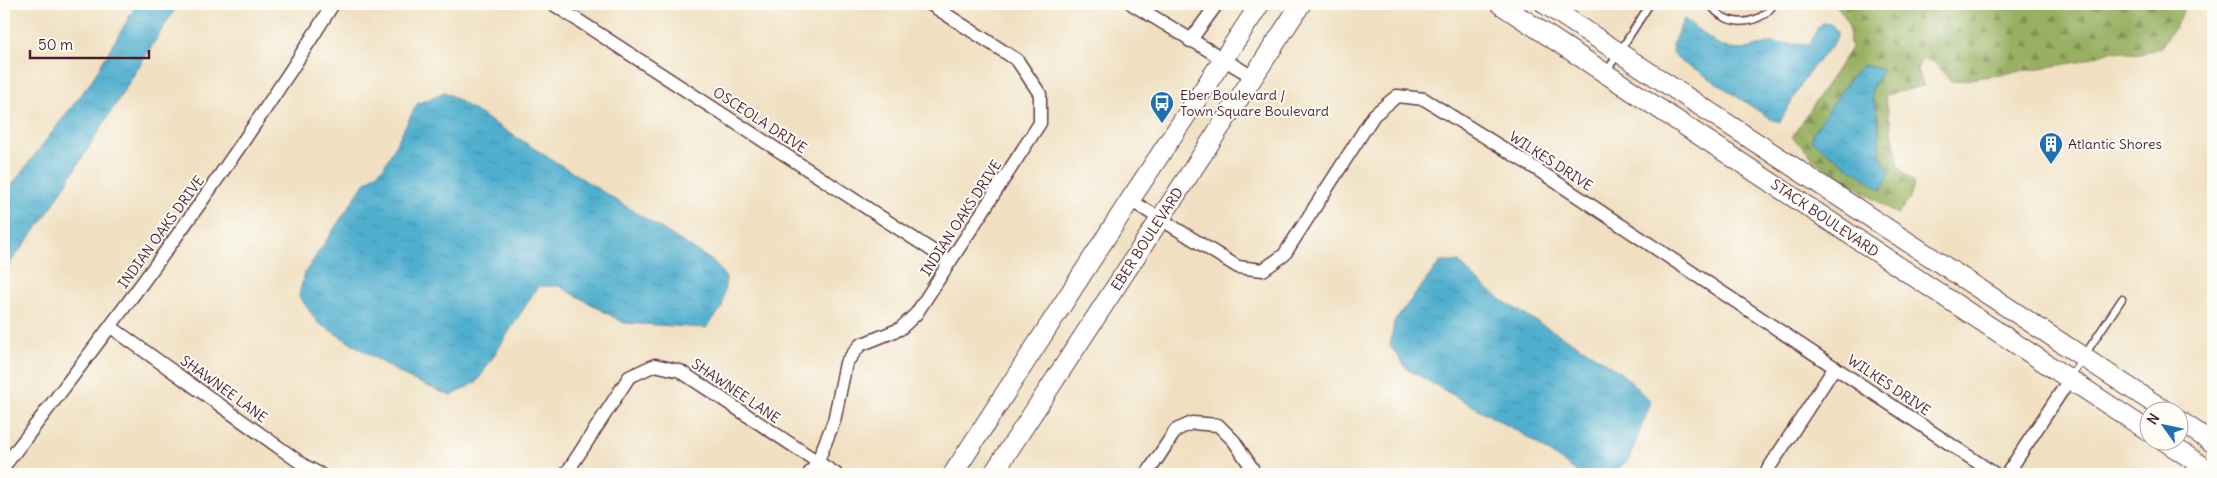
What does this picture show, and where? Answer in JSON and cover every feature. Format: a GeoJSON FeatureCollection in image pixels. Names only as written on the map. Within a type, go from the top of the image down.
{"type":"FeatureCollection","features":[{"type":"Feature","properties":{"kind":"street","name":"INDIAN OAKS DRIVE"},"geometry":{"type":"LineString","coordinates":[[4,470],[208,193],[296,63],[333,4]]}},
{"type":"Feature","properties":{"kind":"street","name":"OSCEOLA DRIVE"},"geometry":{"type":"LineString","coordinates":[[553,4],[950,262]]}},
{"type":"Feature","properties":{"kind":"street","name":"INDIAN OAKS DRIVE"},"geometry":{"type":"LineString","coordinates":[[809,474],[817,463],[834,421],[846,363],[860,345],[900,329],[916,314],[1040,123],[1040,94],[1017,60],[930,4]]}},
{"type":"Feature","properties":{"kind":"street"},"geometry":{"type":"LineString","coordinates":[[1132,4],[1190,41],[1253,77]]}},
{"type":"Feature","properties":{"kind":"street"},"geometry":{"type":"LineString","coordinates":[[1190,41],[1216,4]]}},
{"type":"Feature","properties":{"kind":"street"},"geometry":{"type":"LineString","coordinates":[[953,474],[1130,200],[1260,4]]}},
{"type":"Feature","properties":{"kind":"street","name":"EBER BOULEVARD"},"geometry":{"type":"LineString","coordinates":[[993,474],[1301,4]]}},
{"type":"Feature","properties":{"kind":"street","name":"STACK BOULEVARD"},"geometry":{"type":"LineString","coordinates":[[1500,4],[1606,72],[2140,426]]}},
{"type":"Feature","properties":{"kind":"street","name":"STACK BOULEVARD"},"geometry":{"type":"LineString","coordinates":[[1545,4],[2149,400]]}},
{"type":"Feature","properties":{"kind":"street","name":"WILKES DRIVE"},"geometry":{"type":"LineString","coordinates":[[1130,200],[1238,267],[1263,270],[1284,255],[1374,114],[1397,96],[1424,99],[1538,170],[1995,474]]}},
{"type":"Feature","properties":{"kind":"street","name":"SHAWNEE LANE"},"geometry":{"type":"LineString","coordinates":[[111,327],[305,466],[320,474]]}},
{"type":"Feature","properties":{"kind":"street","name":"SHAWNEE LANE"},"geometry":{"type":"LineString","coordinates":[[566,474],[629,377],[655,365],[680,371],[817,463]]}},
{"type":"Feature","properties":{"kind":"street"},"geometry":{"type":"LineString","coordinates":[[1765,474],[1835,368]]}},
{"type":"Feature","properties":{"kind":"street"},"geometry":{"type":"LineString","coordinates":[[2007,474],[2069,380]]}},
{"type":"Feature","properties":{"kind":"street"},"geometry":{"type":"LineString","coordinates":[[1147,474],[1176,430],[1192,423],[1218,424],[1234,440],[1252,468]]}},
{"type":"Feature","properties":{"kind":"street"},"geometry":{"type":"LineString","coordinates":[[2190,427],[2213,443]]}},
{"type":"Feature","properties":{"kind":"street"},"geometry":{"type":"LineString","coordinates":[[2178,450],[2213,473]]}},
{"type":"Feature","properties":{"kind":"street"},"geometry":{"type":"LineString","coordinates":[[817,463],[836,474]]}},
{"type":"Feature","properties":{"kind":"lane"},"geometry":{"type":"LineString","coordinates":[[1606,72],[1650,4]]}},
{"type":"Feature","properties":{"kind":"lane"},"geometry":{"type":"LineString","coordinates":[[1710,4],[1714,11],[1732,21],[1751,22],[1769,11],[1774,4]]}},
{"type":"Feature","properties":{"kind":"lane"},"geometry":{"type":"LineString","coordinates":[[2069,380],[2122,300]]}},
{"type":"Feature","properties":{"kind":"green space"},"geometry":{"type":"Polygon","coordinates":[[[1835,4],[2181,4],[2184,6],[2181,18],[2160,48],[2140,54],[2110,51],[2079,62],[1951,82],[1934,62],[1922,59],[1917,71],[1924,86],[1885,95],[1899,167],[1914,183],[1909,201],[1897,214],[1818,163],[1792,137],[1851,48],[1848,22],[1835,4]],[[1862,66],[1851,77],[1813,133],[1890,173],[1880,155],[1878,117],[1872,95],[1872,88],[1879,78],[1862,66]]]}},
{"type":"Feature","properties":{"kind":"water"},"geometry":{"type":"Polygon","coordinates":[[[137,4],[178,4],[46,216],[4,271],[4,195],[90,83],[137,4]]]}},
{"type":"Feature","properties":{"kind":"water"},"geometry":{"type":"Polygon","coordinates":[[[1684,19],[1716,43],[1730,49],[1743,50],[1768,43],[1809,45],[1818,27],[1823,23],[1831,24],[1837,31],[1837,36],[1834,43],[1807,74],[1780,122],[1772,120],[1697,70],[1681,62],[1673,53],[1672,45],[1684,19]]]}},
{"type":"Feature","properties":{"kind":"water"},"geometry":{"type":"Polygon","coordinates":[[[1862,66],[1883,70],[1872,88],[1878,117],[1880,155],[1890,173],[1881,190],[1811,140],[1813,133],[1851,77],[1862,66]]]}},
{"type":"Feature","properties":{"kind":"water"},"geometry":{"type":"Polygon","coordinates":[[[445,92],[714,262],[726,278],[722,308],[706,328],[624,323],[559,286],[538,286],[477,382],[451,396],[408,378],[318,323],[299,296],[304,274],[364,184],[384,167],[417,104],[445,92]]]}},
{"type":"Feature","properties":{"kind":"water"},"geometry":{"type":"Polygon","coordinates":[[[1440,262],[1459,262],[1475,279],[1493,293],[1531,318],[1592,353],[1627,378],[1651,402],[1629,459],[1612,474],[1580,474],[1524,435],[1407,369],[1390,346],[1394,322],[1440,262]]]}},
{"type":"Feature","properties":{"kind":"place","name":"Eber Boulevard / Town Square Boulevard"},"geometry":{"type":"Point","coordinates":[1162,124]}},
{"type":"Feature","properties":{"kind":"place","name":"Atlantic Shores"},"geometry":{"type":"Point","coordinates":[2051,165]}}]}
